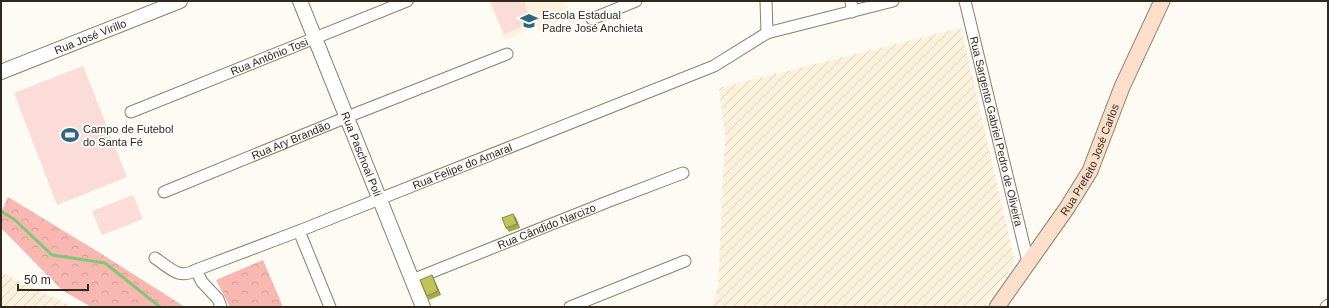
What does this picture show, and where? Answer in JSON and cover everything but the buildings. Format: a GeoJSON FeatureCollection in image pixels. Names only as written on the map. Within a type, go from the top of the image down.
{"type":"FeatureCollection","features":[{"type":"Feature","properties":{"kind":"main road","name":"Rua Prefeito José Carlos"},"geometry":{"type":"LineString","coordinates":[[997,307],[1067,208],[1090,171],[1122,87],[1162,1]]}},
{"type":"Feature","properties":{"kind":"street","name":"Rua José Virillo"},"geometry":{"type":"LineString","coordinates":[[1,72],[180,1]]}},
{"type":"Feature","properties":{"kind":"street","name":"Rua Paschoal Poli"},"geometry":{"type":"LineString","coordinates":[[300,1],[423,307]]}},
{"type":"Feature","properties":{"kind":"street","name":"Rua Antônio Tosi"},"geometry":{"type":"LineString","coordinates":[[131,112],[407,1]]}},
{"type":"Feature","properties":{"kind":"street"},"geometry":{"type":"LineString","coordinates":[[592,19],[636,1]]}},
{"type":"Feature","properties":{"kind":"street"},"geometry":{"type":"LineString","coordinates":[[766,1],[767,33]]}},
{"type":"Feature","properties":{"kind":"street","name":"Rua Felipe do Amaral"},"geometry":{"type":"LineString","coordinates":[[155,258],[180,275],[189,274],[714,66],[767,33],[852,6],[893,1]]}},
{"type":"Feature","properties":{"kind":"street","name":"Rua Sargento Gabriel Pedro de Oliveira"},"geometry":{"type":"LineString","coordinates":[[965,1],[1028,262]]}},
{"type":"Feature","properties":{"kind":"street","name":"Rua Ary Brandão"},"geometry":{"type":"LineString","coordinates":[[164,192],[347,117],[507,54]]}},
{"type":"Feature","properties":{"kind":"street","name":"Rua Cândido Narcizo"},"geometry":{"type":"LineString","coordinates":[[412,280],[683,173]]}},
{"type":"Feature","properties":{"kind":"street"},"geometry":{"type":"LineString","coordinates":[[299,231],[330,307]]}},
{"type":"Feature","properties":{"kind":"street"},"geometry":{"type":"LineString","coordinates":[[570,307],[686,261]]}},
{"type":"Feature","properties":{"kind":"street"},"geometry":{"type":"LineString","coordinates":[[196,270],[202,282],[218,299],[221,307]]}},
{"type":"Feature","properties":{"kind":"shaded area","name":"Escola Estadual Padre José Anchieta"},"geometry":{"type":"Polygon","coordinates":[[[489,1],[565,1],[572,16],[538,31],[537,27],[505,40],[489,1]]]}},
{"type":"Feature","properties":{"kind":"shaded area"},"geometry":{"type":"Polygon","coordinates":[[[490,1],[524,1],[532,23],[504,34],[490,1]]]}},
{"type":"Feature","properties":{"kind":"shaded area"},"geometry":{"type":"Polygon","coordinates":[[[961,28],[1015,262],[984,307],[712,307],[718,288],[725,137],[719,88],[961,28]]]}},
{"type":"Feature","properties":{"kind":"shaded area","name":"Campo de Futebol do Santa Fé"},"geometry":{"type":"Polygon","coordinates":[[[83,66],[127,177],[57,205],[14,93],[83,66]]]}},
{"type":"Feature","properties":{"kind":"shaded area"},"geometry":{"type":"Polygon","coordinates":[[[133,195],[143,219],[102,235],[92,211],[133,195]]]}},
{"type":"Feature","properties":{"kind":"shaded area"},"geometry":{"type":"Polygon","coordinates":[[[1,272],[73,307],[1,307],[1,272]]]}},
{"type":"Feature","properties":{"kind":"green space"},"geometry":{"type":"Polygon","coordinates":[[[8,197],[185,307],[91,307],[62,290],[1,228],[1,213],[8,197]]]}},
{"type":"Feature","properties":{"kind":"green space"},"geometry":{"type":"Polygon","coordinates":[[[263,260],[283,307],[230,307],[216,280],[263,260]]]}},
{"type":"Feature","properties":{"kind":"waterway"},"geometry":{"type":"LineString","coordinates":[[1,211],[15,220],[52,255],[105,263],[160,307]]}},
{"type":"Feature","properties":{"kind":"place","name":"Escola Estadual Padre José Anchieta"},"geometry":{"type":"Point","coordinates":[529,21]}},
{"type":"Feature","properties":{"kind":"place","name":"Campo de Futebol do Santa Fé"},"geometry":{"type":"Point","coordinates":[70,135]}}]}
